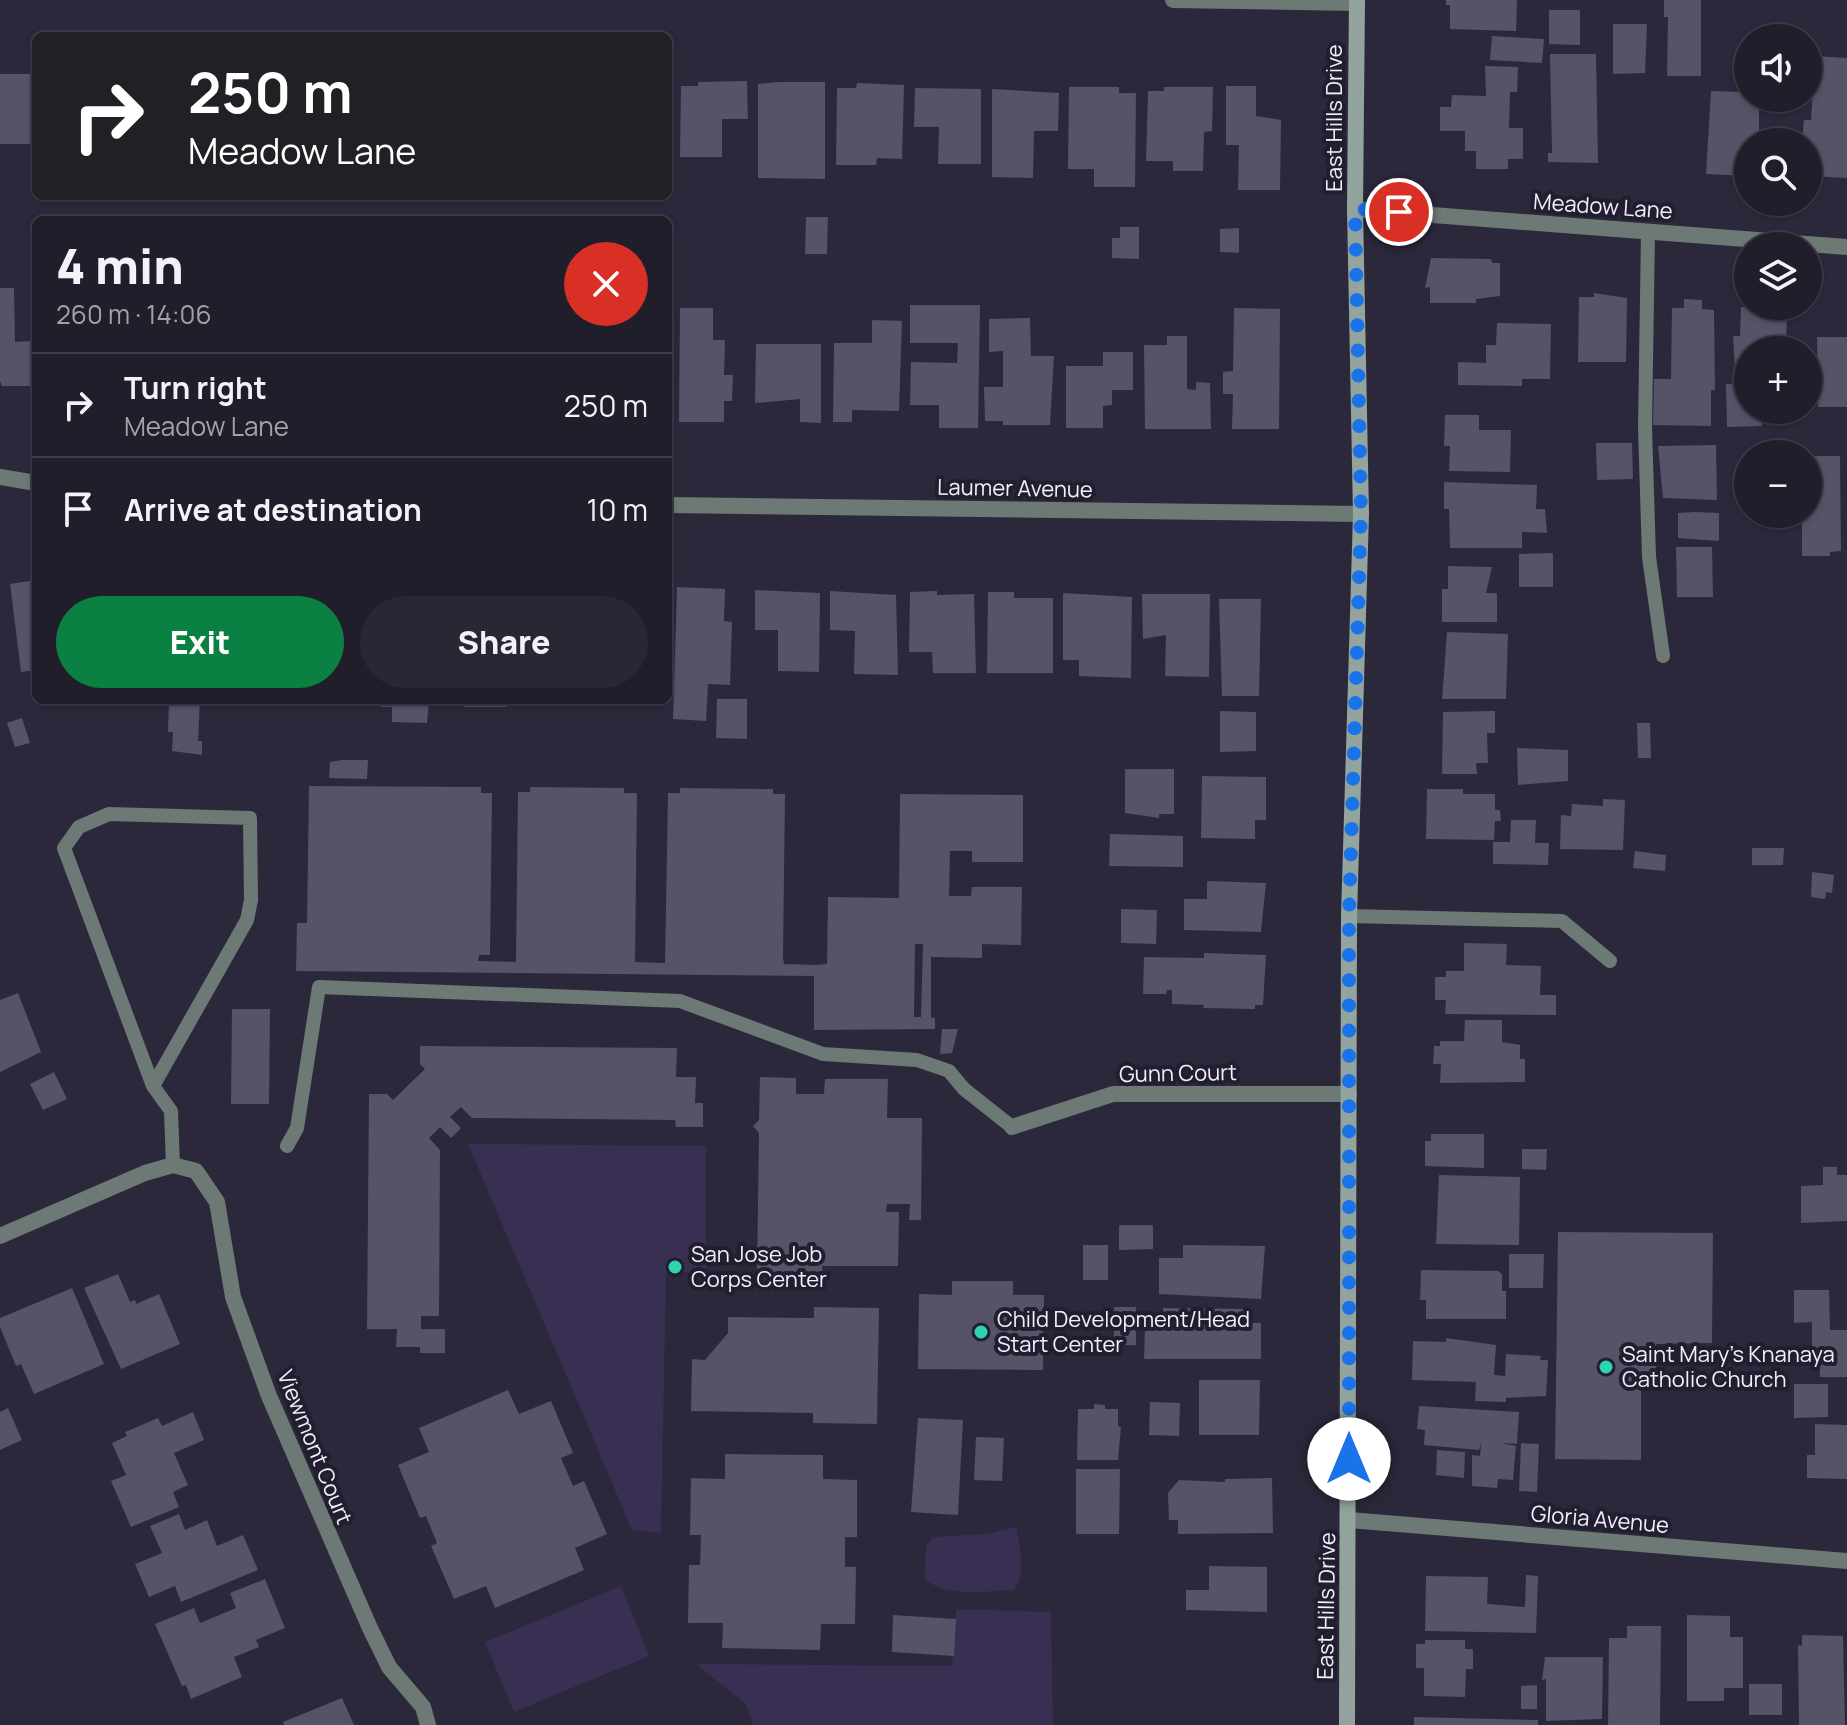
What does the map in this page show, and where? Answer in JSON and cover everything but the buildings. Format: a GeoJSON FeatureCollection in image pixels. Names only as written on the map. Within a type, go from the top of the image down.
{"type":"FeatureCollection","features":[{"type":"Feature","properties":{"kind":"street"},"geometry":{"type":"LineString","coordinates":[[1173,0],[1356,1]]}},
{"type":"Feature","properties":{"kind":"street","name":"East Hills Drive"},"geometry":{"type":"LineString","coordinates":[[1347,1725],[1349,916],[1361,514],[1355,209],[1356,1]]}},
{"type":"Feature","properties":{"kind":"street","name":"Meadow Lane"},"geometry":{"type":"LineString","coordinates":[[1355,209],[1847,247]]}},
{"type":"Feature","properties":{"kind":"street"},"geometry":{"type":"LineString","coordinates":[[0,477],[32,482]]}},
{"type":"Feature","properties":{"kind":"street","name":"Laumer Avenue"},"geometry":{"type":"LineString","coordinates":[[672,505],[1361,514]]}},
{"type":"Feature","properties":{"kind":"street","name":"Gunn Court"},"geometry":{"type":"LineString","coordinates":[[1012,1127],[1113,1094],[1349,1094]]}},
{"type":"Feature","properties":{"kind":"street"},"geometry":{"type":"LineString","coordinates":[[0,1236],[145,1173],[173,1165]]}},
{"type":"Feature","properties":{"kind":"street","name":"Viewmont Court"},"geometry":{"type":"LineString","coordinates":[[173,1165],[196,1171],[217,1202],[233,1297],[275,1410],[369,1626],[389,1667],[423,1707],[428,1725]]}},
{"type":"Feature","properties":{"kind":"street","name":"Gloria Avenue"},"geometry":{"type":"LineString","coordinates":[[1349,1520],[1847,1561]]}},
{"type":"Feature","properties":{"kind":"lane"},"geometry":{"type":"LineString","coordinates":[[1648,232],[1645,428],[1649,557],[1663,656]]}},
{"type":"Feature","properties":{"kind":"lane"},"geometry":{"type":"LineString","coordinates":[[153,1086],[247,920],[251,900],[250,818],[109,814],[79,827],[67,841],[64,856],[153,1086],[171,1111],[173,1165]]}},
{"type":"Feature","properties":{"kind":"lane"},"geometry":{"type":"LineString","coordinates":[[1349,916],[1562,921],[1610,961]]}},
{"type":"Feature","properties":{"kind":"lane"},"geometry":{"type":"LineString","coordinates":[[287,1146],[297,1128],[319,987],[680,1001],[823,1054],[917,1060],[949,1071],[964,1089],[1012,1127]]}},
{"type":"Feature","properties":{"kind":"shaded area"},"geometry":{"type":"Polygon","coordinates":[[[468,1144],[706,1146],[706,1271],[666,1273],[661,1533],[632,1530],[468,1144]]]}},
{"type":"Feature","properties":{"kind":"shaded area"},"geometry":{"type":"Polygon","coordinates":[[[1016,1527],[1021,1567],[1014,1590],[956,1591],[944,1589],[925,1579],[926,1546],[933,1537],[987,1534],[1016,1527]]]}},
{"type":"Feature","properties":{"kind":"shaded area"},"geometry":{"type":"Polygon","coordinates":[[[621,1586],[649,1656],[514,1712],[485,1642],[621,1586]]]}},
{"type":"Feature","properties":{"kind":"shaded area"},"geometry":{"type":"Polygon","coordinates":[[[956,1609],[1051,1612],[1053,1725],[753,1725],[746,1704],[696,1664],[952,1666],[956,1609]]]}},
{"type":"Feature","properties":{"kind":"place","name":"San Jose Job Corps Center"},"geometry":{"type":"Point","coordinates":[675,1267]}},
{"type":"Feature","properties":{"kind":"place","name":"Child Development/Head Start Center"},"geometry":{"type":"Point","coordinates":[981,1332]}},
{"type":"Feature","properties":{"kind":"place","name":"Saint Mary’s Knanaya Catholic Church"},"geometry":{"type":"Point","coordinates":[1606,1367]}},
{"type":"Feature","properties":{"kind":"route"},"geometry":{"type":"LineString","coordinates":[[1349,1459],[1349,916],[1361,514],[1355,209],[1399,212]]}}]}
